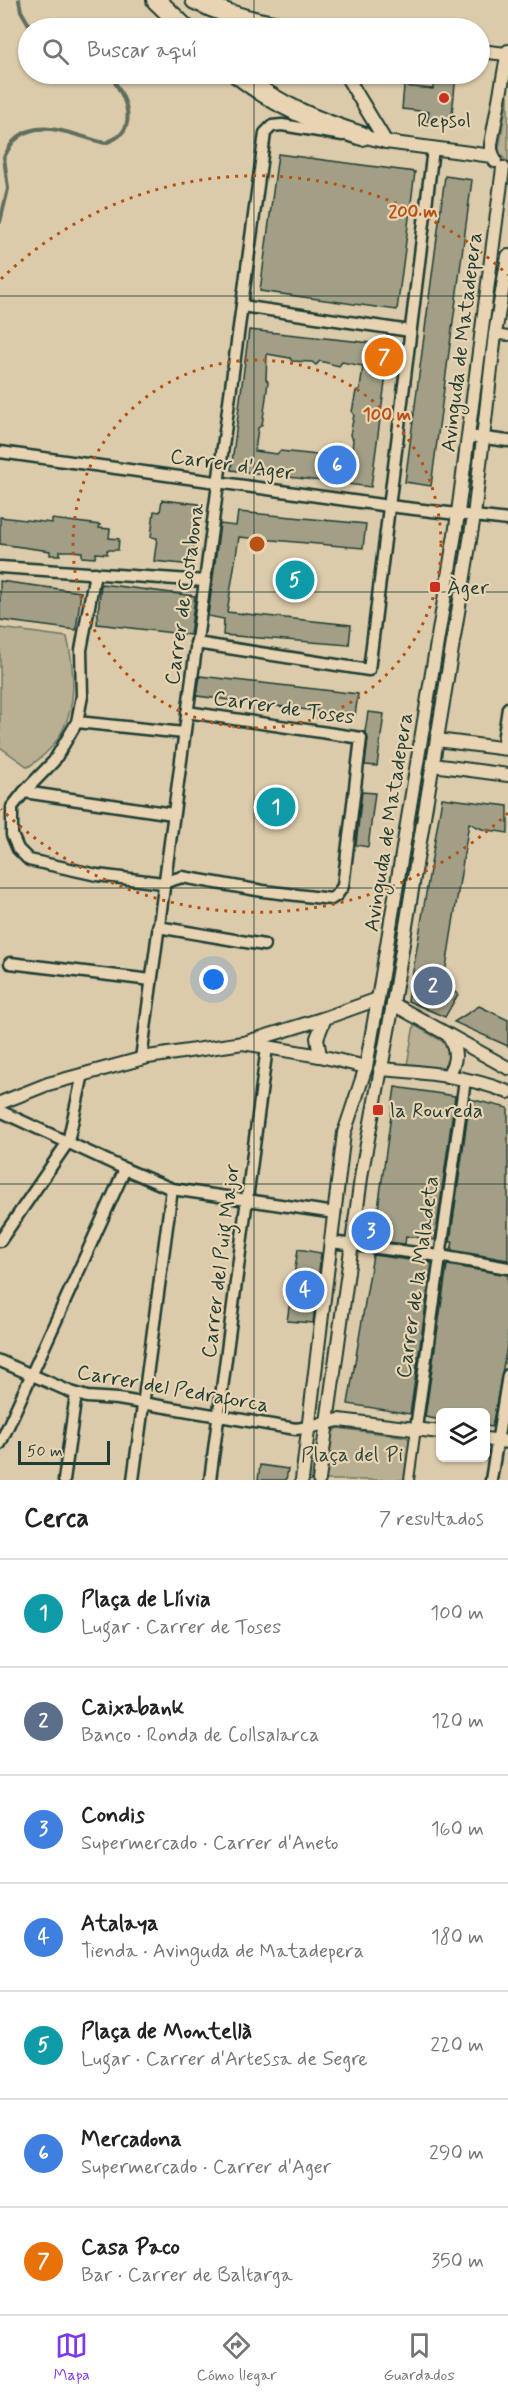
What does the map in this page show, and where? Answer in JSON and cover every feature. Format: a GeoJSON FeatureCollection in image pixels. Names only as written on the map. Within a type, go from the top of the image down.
{"type":"FeatureCollection","features":[{"type":"Feature","properties":{"kind":"highway"},"geometry":{"type":"LineString","coordinates":[[156,0],[175,18]]}},
{"type":"Feature","properties":{"kind":"highway"},"geometry":{"type":"LineString","coordinates":[[195,0],[242,18]]}},
{"type":"Feature","properties":{"kind":"highway"},"geometry":{"type":"LineString","coordinates":[[250,84],[303,116],[362,136]]}},
{"type":"Feature","properties":{"kind":"street"},"geometry":{"type":"LineString","coordinates":[[490,51],[507,52],[491,144],[492,156]]}},
{"type":"Feature","properties":{"kind":"street"},"geometry":{"type":"LineString","coordinates":[[351,84],[386,142]]}},
{"type":"Feature","properties":{"kind":"street","name":"Carrer de Costabona"},"geometry":{"type":"LineString","coordinates":[[141,1059],[163,883],[268,130],[282,125],[332,135],[362,136]]}},
{"type":"Feature","properties":{"kind":"street"},"geometry":{"type":"LineString","coordinates":[[362,136],[386,142],[492,156],[506,169]]}},
{"type":"Feature","properties":{"kind":"street"},"geometry":{"type":"LineString","coordinates":[[196,643],[369,670],[433,149]]}},
{"type":"Feature","properties":{"kind":"street","name":"Avinguda de Matadepera"},"geometry":{"type":"LineString","coordinates":[[302,1480],[344,1132],[366,1067],[378,999],[458,514],[506,169]]}},
{"type":"Feature","properties":{"kind":"street","name":"Avinguda de Matadepera"},"geometry":{"type":"LineString","coordinates":[[319,1480],[362,1171],[393,1004],[502,335],[508,256]]}},
{"type":"Feature","properties":{"kind":"street"},"geometry":{"type":"LineString","coordinates":[[242,306],[410,331]]}},
{"type":"Feature","properties":{"kind":"street"},"geometry":{"type":"LineString","coordinates":[[468,436],[508,441]]}},
{"type":"Feature","properties":{"kind":"street","name":"Carrer d'Ager"},"geometry":{"type":"LineString","coordinates":[[0,452],[389,506],[508,519]]}},
{"type":"Feature","properties":{"kind":"street"},"geometry":{"type":"LineString","coordinates":[[0,567],[205,581]]}},
{"type":"Feature","properties":{"kind":"street"},"geometry":{"type":"LineString","coordinates":[[24,792],[54,762],[77,722],[82,696],[82,644],[95,573]]}},
{"type":"Feature","properties":{"kind":"street"},"geometry":{"type":"LineString","coordinates":[[437,740],[505,748],[508,708]]}},
{"type":"Feature","properties":{"kind":"street","name":"Carrer de Toses"},"geometry":{"type":"LineString","coordinates":[[24,792],[12,807],[12,835],[18,849],[29,860],[97,875],[163,883],[182,877],[263,891],[331,899],[337,895],[343,886],[361,738],[187,712]]}},
{"type":"Feature","properties":{"kind":"street"},"geometry":{"type":"LineString","coordinates":[[77,722],[184,733]]}},
{"type":"Feature","properties":{"kind":"street"},"geometry":{"type":"LineString","coordinates":[[433,765],[508,775]]}},
{"type":"Feature","properties":{"kind":"street"},"geometry":{"type":"LineString","coordinates":[[24,792],[173,814]]}},
{"type":"Feature","properties":{"kind":"street"},"geometry":{"type":"LineString","coordinates":[[158,927],[264,945]]}},
{"type":"Feature","properties":{"kind":"street"},"geometry":{"type":"LineString","coordinates":[[10,963],[151,980]]}},
{"type":"Feature","properties":{"kind":"street"},"geometry":{"type":"LineString","coordinates":[[0,1103],[30,1090],[141,1059],[243,1043],[378,999],[393,1004],[508,1068]]}},
{"type":"Feature","properties":{"kind":"street"},"geometry":{"type":"LineString","coordinates":[[320,1056],[317,1038],[325,1018]]}},
{"type":"Feature","properties":{"kind":"street"},"geometry":{"type":"LineString","coordinates":[[447,1077],[456,1063],[455,1046],[448,1035]]}},
{"type":"Feature","properties":{"kind":"street"},"geometry":{"type":"LineString","coordinates":[[243,1043],[320,1056],[366,1067],[487,1084],[508,1092]]}},
{"type":"Feature","properties":{"kind":"street","name":"Carrer del Puig Major"},"geometry":{"type":"LineString","coordinates":[[210,1480],[267,1047]]}},
{"type":"Feature","properties":{"kind":"street"},"geometry":{"type":"LineString","coordinates":[[0,1241],[68,1142],[83,1074]]}},
{"type":"Feature","properties":{"kind":"street","name":"Carrer de la Maladeta"},"geometry":{"type":"LineString","coordinates":[[409,1480],[465,1080]]}},
{"type":"Feature","properties":{"kind":"street"},"geometry":{"type":"LineString","coordinates":[[0,1110],[172,1189],[335,1213]]}},
{"type":"Feature","properties":{"kind":"street"},"geometry":{"type":"LineString","coordinates":[[0,1444],[125,1169]]}},
{"type":"Feature","properties":{"kind":"street"},"geometry":{"type":"LineString","coordinates":[[133,1480],[172,1189]]}},
{"type":"Feature","properties":{"kind":"street"},"geometry":{"type":"LineString","coordinates":[[331,1242],[440,1256],[508,1268]]}},
{"type":"Feature","properties":{"kind":"street","name":"Carrer del Pedraforca"},"geometry":{"type":"LineString","coordinates":[[0,1361],[76,1394],[296,1429],[309,1427]]}},
{"type":"Feature","properties":{"kind":"street"},"geometry":{"type":"LineString","coordinates":[[492,1480],[508,1375]]}},
{"type":"Feature","properties":{"kind":"street"},"geometry":{"type":"LineString","coordinates":[[64,1480],[76,1394]]}},
{"type":"Feature","properties":{"kind":"street"},"geometry":{"type":"LineString","coordinates":[[309,1427],[339,1420],[436,1431]]}},
{"type":"Feature","properties":{"kind":"green space"},"geometry":{"type":"Polygon","coordinates":[[[508,95],[508,163],[500,154],[499,149],[508,95]]]}},
{"type":"Feature","properties":{"kind":"green space"},"geometry":{"type":"Polygon","coordinates":[[[0,628],[67,637],[71,656],[73,693],[65,726],[44,755],[28,767],[0,747],[0,628]]]}},
{"type":"Feature","properties":{"kind":"green space"},"geometry":{"type":"Polygon","coordinates":[[[414,1025],[447,1044],[450,1052],[447,1064],[437,1069],[407,1065],[414,1025]]]}},
{"type":"Feature","properties":{"kind":"green space","name":"Plaça del Pi"},"geometry":{"type":"Polygon","coordinates":[[[337,1428],[407,1437],[411,1442],[405,1480],[322,1480],[329,1436],[337,1428]]]}},
{"type":"Feature","properties":{"kind":"building"},"geometry":{"type":"Polygon","coordinates":[[[433,84],[455,84],[451,126],[427,123],[429,112],[402,109],[404,86],[433,89],[433,84]]]}},
{"type":"Feature","properties":{"kind":"building"},"geometry":{"type":"Polygon","coordinates":[[[278,154],[415,172],[397,310],[260,291],[278,154]]]}},
{"type":"Feature","properties":{"kind":"building"},"geometry":{"type":"Polygon","coordinates":[[[445,176],[472,180],[431,486],[405,482],[445,176]]]}},
{"type":"Feature","properties":{"kind":"building"},"geometry":{"type":"Polygon","coordinates":[[[249,330],[390,345],[371,487],[231,470],[249,330]],[[267,354],[266,379],[268,382],[262,425],[258,428],[255,451],[328,456],[330,460],[351,463],[353,439],[350,435],[354,415],[352,412],[356,391],[360,389],[363,366],[342,362],[339,366],[320,361],[316,365],[312,362],[292,361],[290,358],[267,354]]]}},
{"type":"Feature","properties":{"kind":"building"},"geometry":{"type":"Polygon","coordinates":[[[162,500],[199,504],[192,565],[154,561],[157,538],[151,537],[154,511],[160,512],[162,500]]]}},
{"type":"Feature","properties":{"kind":"building"},"geometry":{"type":"Polygon","coordinates":[[[238,512],[366,524],[363,548],[239,537],[227,612],[351,625],[349,645],[223,635],[224,619],[208,616],[220,524],[236,526],[238,512]]]}},
{"type":"Feature","properties":{"kind":"building"},"geometry":{"type":"Polygon","coordinates":[[[0,517],[52,523],[52,519],[100,525],[99,528],[110,529],[109,538],[119,539],[118,550],[107,550],[107,554],[96,553],[95,558],[82,557],[82,552],[60,551],[60,555],[50,555],[50,551],[0,544],[0,517]]]}},
{"type":"Feature","properties":{"kind":"building"},"geometry":{"type":"Polygon","coordinates":[[[0,581],[81,592],[76,630],[0,620],[0,581]]]}},
{"type":"Feature","properties":{"kind":"building"},"geometry":{"type":"Polygon","coordinates":[[[101,584],[195,596],[190,635],[97,624],[101,584]]]}},
{"type":"Feature","properties":{"kind":"building"},"geometry":{"type":"Polygon","coordinates":[[[200,676],[358,694],[355,716],[197,696],[200,676]]]}},
{"type":"Feature","properties":{"kind":"building"},"geometry":{"type":"Polygon","coordinates":[[[368,712],[384,714],[377,766],[365,765],[368,739],[365,732],[368,712]]]}},
{"type":"Feature","properties":{"kind":"building"},"geometry":{"type":"Polygon","coordinates":[[[362,792],[375,793],[368,847],[356,845],[362,792]]]}},
{"type":"Feature","properties":{"kind":"building"},"geometry":{"type":"Polygon","coordinates":[[[442,798],[508,806],[508,833],[482,829],[469,823],[443,986],[458,994],[445,1017],[408,1001],[442,798]]]}},
{"type":"Feature","properties":{"kind":"building"},"geometry":{"type":"Polygon","coordinates":[[[479,1006],[508,1020],[508,1046],[454,1022],[479,1006]]]}},
{"type":"Feature","properties":{"kind":"building"},"geometry":{"type":"Polygon","coordinates":[[[395,1087],[455,1096],[435,1240],[406,1236],[405,1244],[379,1241],[381,1224],[376,1223],[395,1087]]]}},
{"type":"Feature","properties":{"kind":"building"},"geometry":{"type":"Polygon","coordinates":[[[470,1099],[508,1108],[508,1260],[451,1250],[453,1242],[450,1242],[470,1099]]]}},
{"type":"Feature","properties":{"kind":"building"},"geometry":{"type":"Polygon","coordinates":[[[298,1249],[321,1253],[313,1323],[287,1321],[298,1249]]]}},
{"type":"Feature","properties":{"kind":"building"},"geometry":{"type":"Polygon","coordinates":[[[373,1255],[432,1263],[410,1414],[348,1404],[373,1255]]]}},
{"type":"Feature","properties":{"kind":"building"},"geometry":{"type":"Polygon","coordinates":[[[447,1265],[508,1275],[508,1341],[492,1427],[490,1427],[490,1408],[436,1408],[436,1419],[425,1417],[447,1265]]]}},
{"type":"Feature","properties":{"kind":"building"},"geometry":{"type":"Polygon","coordinates":[[[260,1465],[288,1469],[286,1480],[258,1480],[260,1465]]]}},
{"type":"Feature","properties":{"kind":"waterway"},"geometry":{"type":"LineString","coordinates":[[19,0],[25,18]]}},
{"type":"Feature","properties":{"kind":"waterway"},"geometry":{"type":"LineString","coordinates":[[0,222],[8,189],[4,157],[13,143],[24,133],[46,129],[105,143],[116,138],[126,127],[127,111],[116,84]]}},
{"type":"Feature","properties":{"kind":"place","name":"Repsol"},"geometry":{"type":"Point","coordinates":[444,98]}},
{"type":"Feature","properties":{"kind":"place","name":"Casa Paco"},"geometry":{"type":"Point","coordinates":[384,357]}},
{"type":"Feature","properties":{"kind":"place","name":"Mercadona"},"geometry":{"type":"Point","coordinates":[337,465]}},
{"type":"Feature","properties":{"kind":"place","name":"Plaça de Montellà"},"geometry":{"type":"Point","coordinates":[295,580]}},
{"type":"Feature","properties":{"kind":"place","name":"Àger"},"geometry":{"type":"Point","coordinates":[435,587]}},
{"type":"Feature","properties":{"kind":"place","name":"Plaça de Llívia"},"geometry":{"type":"Point","coordinates":[276,807]}},
{"type":"Feature","properties":{"kind":"place","name":"Caixabank"},"geometry":{"type":"Point","coordinates":[433,986]}},
{"type":"Feature","properties":{"kind":"place","name":"la Roureda"},"geometry":{"type":"Point","coordinates":[378,1110]}},
{"type":"Feature","properties":{"kind":"place","name":"Condis"},"geometry":{"type":"Point","coordinates":[371,1231]}},
{"type":"Feature","properties":{"kind":"place","name":"Atalaya"},"geometry":{"type":"Point","coordinates":[305,1290]}}]}
